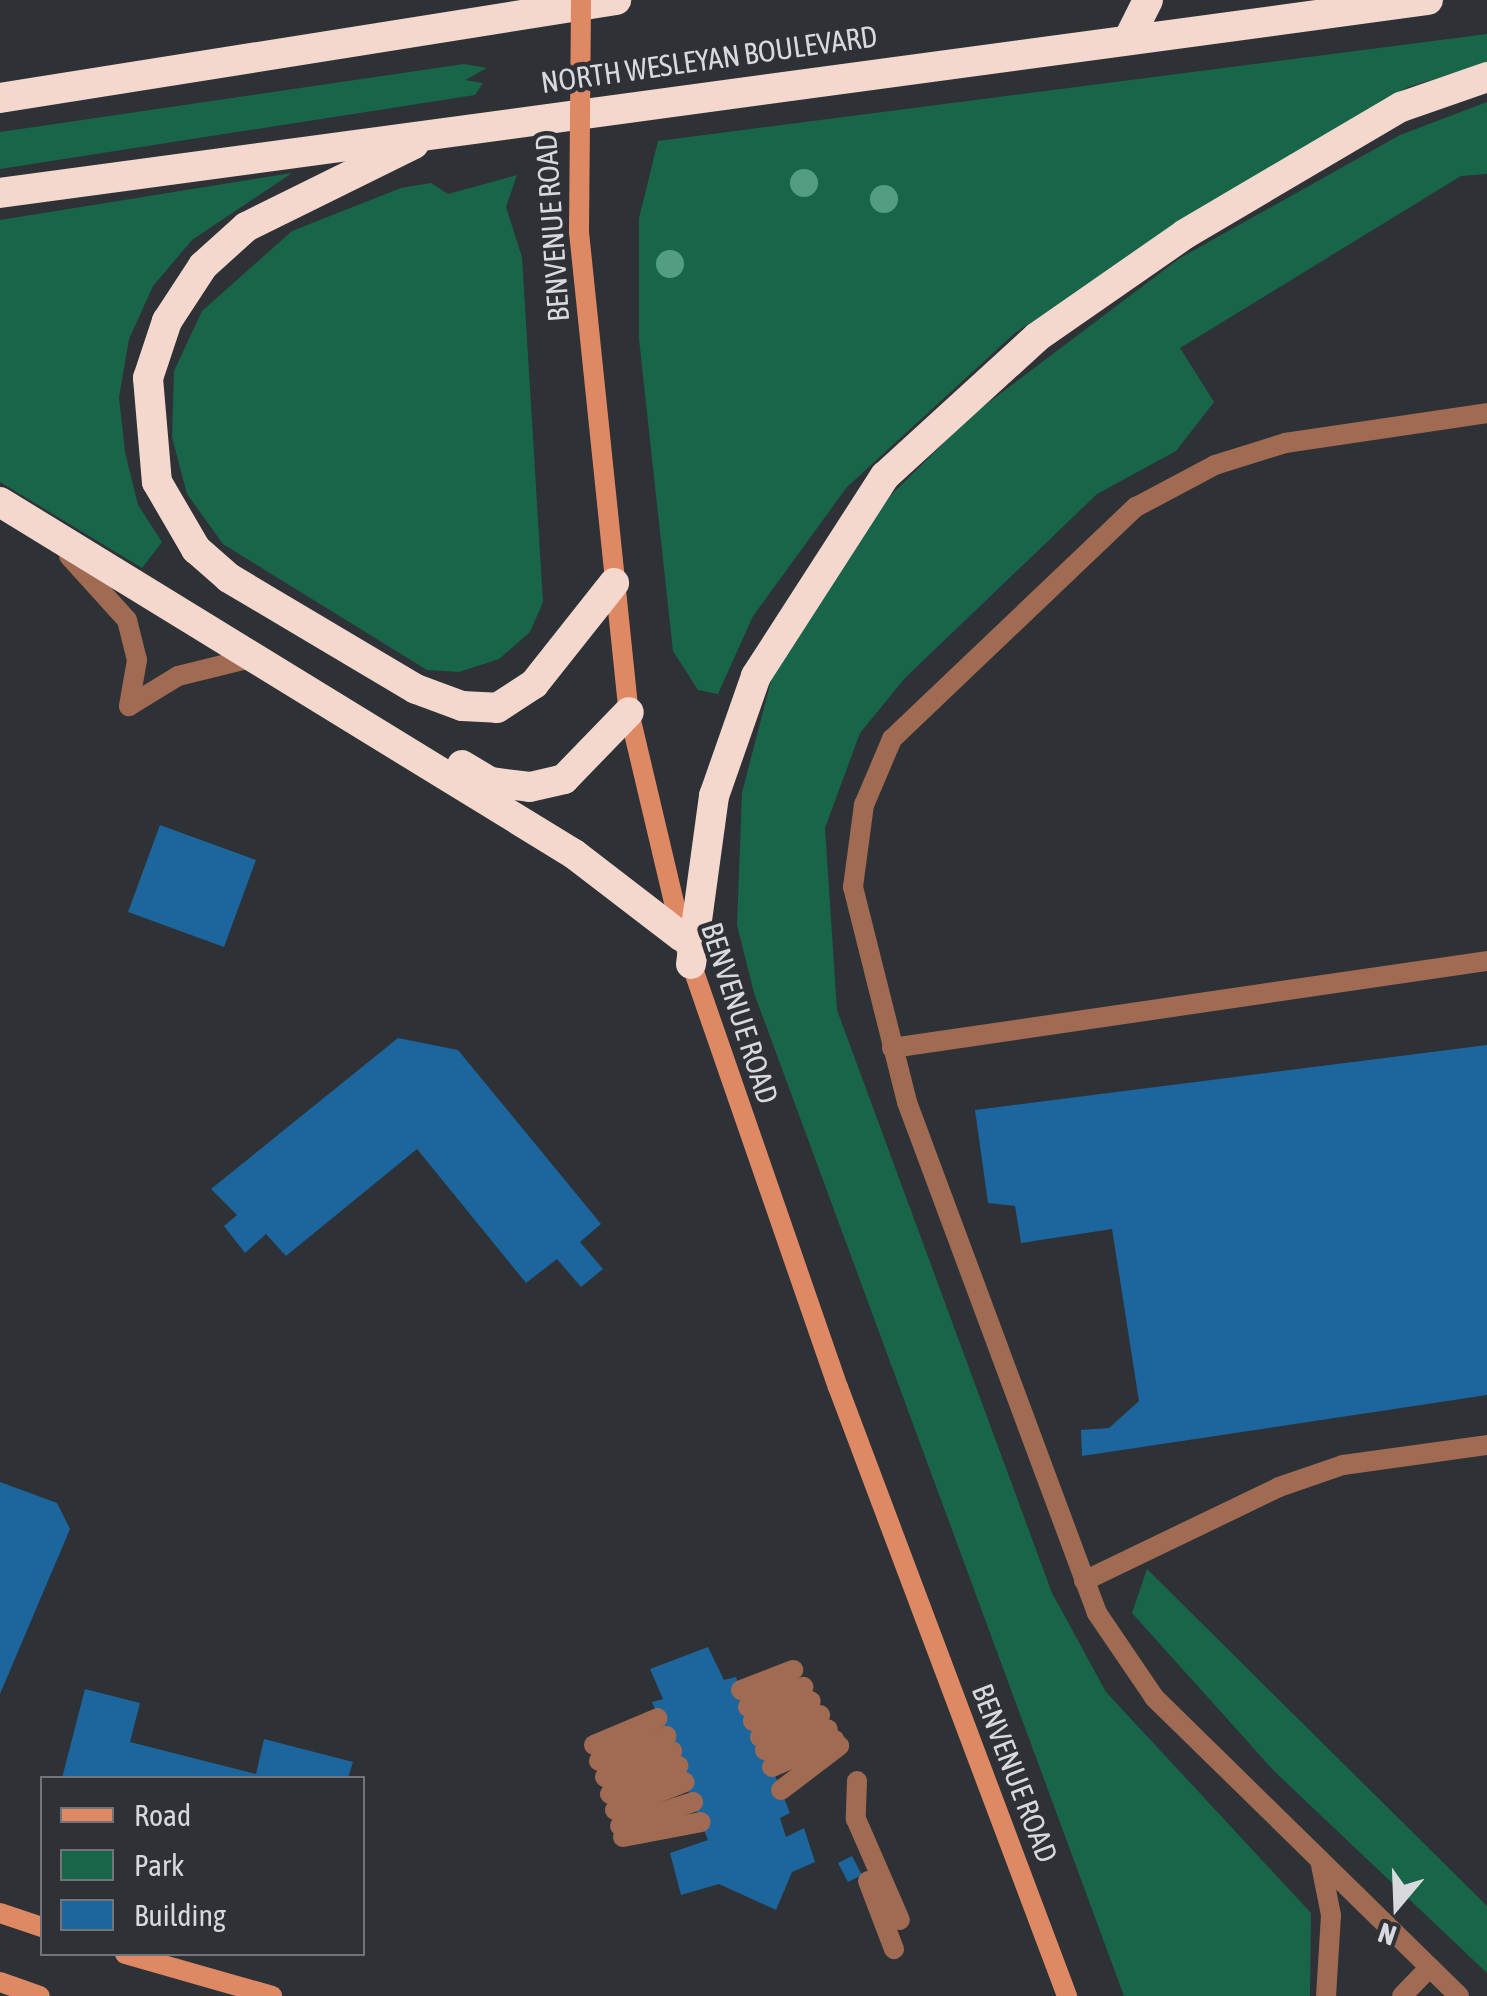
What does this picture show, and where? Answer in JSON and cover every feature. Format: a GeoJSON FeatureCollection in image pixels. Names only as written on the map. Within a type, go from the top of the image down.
{"type":"FeatureCollection","features":[{"type":"Feature","properties":{"kind":"highway"},"geometry":{"type":"LineString","coordinates":[[0,98],[616,0]]}},
{"type":"Feature","properties":{"kind":"highway"},"geometry":{"type":"LineString","coordinates":[[1130,36],[1148,0]]}},
{"type":"Feature","properties":{"kind":"highway","name":"NORTH WESLEYAN BOULEVARD"},"geometry":{"type":"LineString","coordinates":[[0,193],[1130,36],[1428,0]]}},
{"type":"Feature","properties":{"kind":"highway"},"geometry":{"type":"LineString","coordinates":[[687,951],[714,796],[742,710],[783,622],[885,476],[1037,337],[1185,234],[1401,107],[1487,78]]}},
{"type":"Feature","properties":{"kind":"highway"},"geometry":{"type":"LineString","coordinates":[[440,132],[246,227],[203,266],[167,321],[148,378],[157,482],[196,549],[229,578],[416,689],[462,706],[497,708],[534,684],[614,583]]}},
{"type":"Feature","properties":{"kind":"highway"},"geometry":{"type":"LineString","coordinates":[[0,502],[247,659],[380,718],[490,782],[530,787],[592,759],[629,712]]}},
{"type":"Feature","properties":{"kind":"highway"},"geometry":{"type":"LineString","coordinates":[[298,684],[574,854],[687,951]]}},
{"type":"Feature","properties":{"kind":"main road","name":"BENVENUE ROAD"},"geometry":{"type":"LineString","coordinates":[[581,0],[578,232],[614,583],[629,712],[687,951],[838,1387],[1067,1996]]}},
{"type":"Feature","properties":{"kind":"main road"},"geometry":{"type":"LineString","coordinates":[[0,1913],[40,1925]]}},
{"type":"Feature","properties":{"kind":"main road"},"geometry":{"type":"LineString","coordinates":[[132,1956],[272,1996]]}},
{"type":"Feature","properties":{"kind":"main road"},"geometry":{"type":"LineString","coordinates":[[0,1982],[40,1996]]}},
{"type":"Feature","properties":{"kind":"lane"},"geometry":{"type":"LineString","coordinates":[[1459,1996],[1154,1697],[1084,1581],[977,1304],[892,1048],[853,887],[864,805],[892,739],[1136,507],[1215,465],[1286,443],[1487,413]]}},
{"type":"Feature","properties":{"kind":"lane"},"geometry":{"type":"LineString","coordinates":[[43,530],[127,620],[138,660],[129,706],[178,676],[247,659]]}},
{"type":"Feature","properties":{"kind":"lane"},"geometry":{"type":"LineString","coordinates":[[892,1048],[1487,960]]}},
{"type":"Feature","properties":{"kind":"lane"},"geometry":{"type":"LineString","coordinates":[[1084,1581],[1279,1486],[1343,1466],[1487,1445]]}},
{"type":"Feature","properties":{"kind":"lane"},"geometry":{"type":"LineString","coordinates":[[757,1729],[818,1713]]}},
{"type":"Feature","properties":{"kind":"lane"},"geometry":{"type":"LineString","coordinates":[[757,1729],[818,1713]]}},
{"type":"Feature","properties":{"kind":"lane"},"geometry":{"type":"LineString","coordinates":[[757,1729],[818,1713]]}},
{"type":"Feature","properties":{"kind":"lane"},"geometry":{"type":"LineString","coordinates":[[781,1790],[818,1713]]}},
{"type":"Feature","properties":{"kind":"lane"},"geometry":{"type":"LineString","coordinates":[[609,1793],[672,1750]]}},
{"type":"Feature","properties":{"kind":"lane"},"geometry":{"type":"LineString","coordinates":[[609,1793],[672,1750]]}},
{"type":"Feature","properties":{"kind":"lane"},"geometry":{"type":"LineString","coordinates":[[609,1793],[672,1750]]}},
{"type":"Feature","properties":{"kind":"lane"},"geometry":{"type":"LineString","coordinates":[[857,1782],[851,1839],[894,1949]]}},
{"type":"Feature","properties":{"kind":"lane"},"geometry":{"type":"LineString","coordinates":[[609,1793],[697,1812]]}},
{"type":"Feature","properties":{"kind":"lane"},"geometry":{"type":"LineString","coordinates":[[856,1819],[900,1920]]}},
{"type":"Feature","properties":{"kind":"lane"},"geometry":{"type":"LineString","coordinates":[[1319,1858],[1331,1915],[1326,1996]]}},
{"type":"Feature","properties":{"kind":"lane"},"geometry":{"type":"LineString","coordinates":[[1402,1996],[1430,1968]]}},
{"type":"Feature","properties":{"kind":"green space"},"geometry":{"type":"Polygon","coordinates":[[[1487,34],[1487,63],[1408,87],[1016,332],[847,487],[753,616],[718,694],[698,690],[673,651],[639,339],[639,218],[658,141],[1487,34]]]}},
{"type":"Feature","properties":{"kind":"green space"},"geometry":{"type":"Polygon","coordinates":[[[464,64],[487,68],[465,80],[483,83],[475,95],[0,169],[0,132],[464,64]]]}},
{"type":"Feature","properties":{"kind":"green space"},"geometry":{"type":"Polygon","coordinates":[[[1487,102],[1487,174],[1461,176],[1180,348],[1214,402],[1176,451],[1097,494],[905,678],[860,733],[825,828],[837,1010],[1052,1593],[1106,1692],[1311,1913],[1310,1996],[1124,1996],[754,993],[737,925],[742,793],[775,665],[880,506],[972,415],[1180,258],[1400,135],[1487,102]]]}},
{"type":"Feature","properties":{"kind":"green space"},"geometry":{"type":"Polygon","coordinates":[[[292,173],[192,240],[153,286],[129,339],[119,397],[125,452],[138,505],[162,542],[142,568],[0,482],[0,220],[292,173]]]}},
{"type":"Feature","properties":{"kind":"green space"},"geometry":{"type":"Polygon","coordinates":[[[517,175],[506,207],[522,257],[543,602],[530,632],[499,659],[459,672],[427,670],[223,544],[187,494],[172,437],[174,371],[202,311],[292,231],[401,188],[431,183],[448,194],[517,175]]]}},
{"type":"Feature","properties":{"kind":"green space"},"geometry":{"type":"Polygon","coordinates":[[[1147,1569],[1487,1906],[1487,1973],[1274,1771],[1132,1613],[1147,1569]]]}},
{"type":"Feature","properties":{"kind":"building"},"geometry":{"type":"Polygon","coordinates":[[[160,825],[256,860],[224,947],[128,912],[160,825]]]}},
{"type":"Feature","properties":{"kind":"building"},"geometry":{"type":"Polygon","coordinates":[[[398,1038],[458,1050],[601,1224],[580,1242],[603,1269],[581,1287],[557,1259],[526,1283],[417,1149],[286,1256],[266,1234],[245,1253],[224,1226],[237,1215],[211,1189],[398,1038]]]}},
{"type":"Feature","properties":{"kind":"building"},"geometry":{"type":"Polygon","coordinates":[[[1487,1045],[1487,1395],[1082,1456],[1081,1430],[1109,1428],[1139,1401],[1112,1229],[1021,1243],[1015,1206],[988,1203],[975,1110],[1487,1045]]]}},
{"type":"Feature","properties":{"kind":"building"},"geometry":{"type":"Polygon","coordinates":[[[0,1482],[57,1503],[70,1529],[0,1694],[0,1482]]]}},
{"type":"Feature","properties":{"kind":"building"},"geometry":{"type":"Polygon","coordinates":[[[708,1647],[724,1680],[736,1677],[790,1813],[780,1818],[786,1837],[804,1828],[815,1862],[792,1872],[776,1910],[719,1884],[681,1895],[670,1853],[708,1840],[652,1702],[663,1699],[650,1669],[708,1647]]]}},
{"type":"Feature","properties":{"kind":"building"},"geometry":{"type":"Polygon","coordinates":[[[85,1689],[140,1703],[130,1742],[256,1774],[264,1739],[353,1762],[349,1776],[63,1776],[85,1689]]]}},
{"type":"Feature","properties":{"kind":"building"},"geometry":{"type":"Polygon","coordinates":[[[852,1856],[862,1875],[848,1882],[838,1863],[852,1856]]]}}]}
